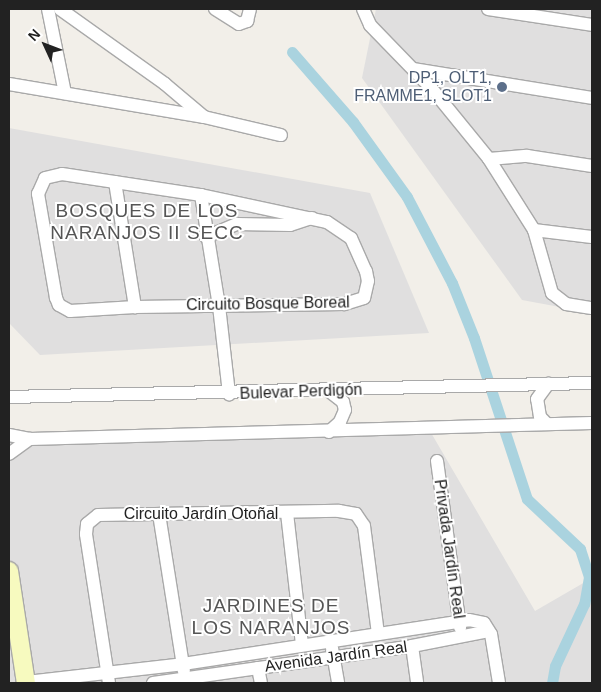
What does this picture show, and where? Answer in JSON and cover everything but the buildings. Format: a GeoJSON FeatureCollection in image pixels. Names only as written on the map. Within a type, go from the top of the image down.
{"type":"FeatureCollection","features":[{"type":"Feature","properties":{"kind":"street"},"geometry":{"type":"LineString","coordinates":[[48,9],[65,93]]}},
{"type":"Feature","properties":{"kind":"street"},"geometry":{"type":"LineString","coordinates":[[60,9],[165,84],[204,117]]}},
{"type":"Feature","properties":{"kind":"street"},"geometry":{"type":"LineString","coordinates":[[215,9],[239,24],[247,21],[250,9]]}},
{"type":"Feature","properties":{"kind":"street"},"geometry":{"type":"LineString","coordinates":[[363,9],[363,16],[378,35],[413,69],[489,159],[534,230],[552,293],[566,304],[592,308]]}},
{"type":"Feature","properties":{"kind":"street"},"geometry":{"type":"LineString","coordinates":[[488,9],[592,25]]}},
{"type":"Feature","properties":{"kind":"street"},"geometry":{"type":"LineString","coordinates":[[413,69],[592,98]]}},
{"type":"Feature","properties":{"kind":"street"},"geometry":{"type":"LineString","coordinates":[[9,84],[204,117],[281,135]]}},
{"type":"Feature","properties":{"kind":"street"},"geometry":{"type":"LineString","coordinates":[[489,159],[527,156],[592,166]]}},
{"type":"Feature","properties":{"kind":"street","name":"Circuito Bosque Boreal"},"geometry":{"type":"LineString","coordinates":[[54,174],[115,182],[200,195],[312,218],[335,226],[350,238],[366,271],[368,281],[364,298],[354,303],[135,306],[70,311],[59,305],[52,283],[38,194],[41,183],[54,174]]}},
{"type":"Feature","properties":{"kind":"street"},"geometry":{"type":"LineString","coordinates":[[115,182],[135,306]]}},
{"type":"Feature","properties":{"kind":"street"},"geometry":{"type":"LineString","coordinates":[[200,195],[219,306],[228,394]]}},
{"type":"Feature","properties":{"kind":"street"},"geometry":{"type":"LineString","coordinates":[[206,237],[236,224],[290,226],[312,218]]}},
{"type":"Feature","properties":{"kind":"street"},"geometry":{"type":"LineString","coordinates":[[534,230],[592,237]]}},
{"type":"Feature","properties":{"kind":"street","name":"Bulevar Perdigón"},"geometry":{"type":"LineString","coordinates":[[9,397],[228,394],[592,383]]}},
{"type":"Feature","properties":{"kind":"street"},"geometry":{"type":"LineString","coordinates":[[546,423],[540,417],[537,400],[548,384]]}},
{"type":"Feature","properties":{"kind":"street"},"geometry":{"type":"LineString","coordinates":[[329,391],[343,402],[345,410],[340,422],[329,432]]}},
{"type":"Feature","properties":{"kind":"street"},"geometry":{"type":"LineString","coordinates":[[9,435],[30,439],[329,432],[520,423],[592,423]]}},
{"type":"Feature","properties":{"kind":"street"},"geometry":{"type":"LineString","coordinates":[[9,454],[30,439]]}},
{"type":"Feature","properties":{"kind":"street","name":"Privada Jardín Real"},"geometry":{"type":"LineString","coordinates":[[437,461],[461,637]]}},
{"type":"Feature","properties":{"kind":"street","name":"Circuito Jardín Otoñal"},"geometry":{"type":"LineString","coordinates":[[108,678],[86,534],[87,524],[92,518],[106,514],[349,511],[361,518],[378,634]]}},
{"type":"Feature","properties":{"kind":"street"},"geometry":{"type":"LineString","coordinates":[[287,513],[302,644]]}},
{"type":"Feature","properties":{"kind":"street"},"geometry":{"type":"LineString","coordinates":[[159,514],[185,681]]}},
{"type":"Feature","properties":{"kind":"street"},"geometry":{"type":"LineString","coordinates":[[9,571],[26,683]]}},
{"type":"Feature","properties":{"kind":"street","name":"Avenida Jardín Real"},"geometry":{"type":"LineString","coordinates":[[26,683],[108,678],[302,644],[378,634],[459,620],[487,627]]}},
{"type":"Feature","properties":{"kind":"street"},"geometry":{"type":"LineString","coordinates":[[487,627],[499,683]]}},
{"type":"Feature","properties":{"kind":"street","name":"Avenida Jardín Real"},"geometry":{"type":"LineString","coordinates":[[153,683],[185,681],[333,656],[412,646],[461,637],[487,627]]}},
{"type":"Feature","properties":{"kind":"street"},"geometry":{"type":"LineString","coordinates":[[331,641],[338,683]]}},
{"type":"Feature","properties":{"kind":"street"},"geometry":{"type":"LineString","coordinates":[[412,646],[417,683]]}},
{"type":"Feature","properties":{"kind":"street"},"geometry":{"type":"LineString","coordinates":[[258,668],[261,683]]}},
{"type":"Feature","properties":{"kind":"shaded area"},"geometry":{"type":"Polygon","coordinates":[[[376,9],[592,9],[592,313],[522,300],[362,78],[376,9]]]}},
{"type":"Feature","properties":{"kind":"shaded area"},"geometry":{"type":"Polygon","coordinates":[[[9,128],[370,193],[429,333],[40,355],[9,323],[9,128]]]}},
{"type":"Feature","properties":{"kind":"shaded area"},"geometry":{"type":"Polygon","coordinates":[[[430,431],[535,611],[592,578],[592,683],[9,683],[9,433],[430,431]]]}},
{"type":"Feature","properties":{"kind":"waterway"},"geometry":{"type":"LineString","coordinates":[[292,52],[353,122],[407,197],[452,283],[474,338],[527,499],[580,549],[589,577],[584,604],[555,666],[552,683]]}},
{"type":"Feature","properties":{"kind":"place","name":"DP1, OLT1, FRAMME1, SLOT1"},"geometry":{"type":"Point","coordinates":[502,87]}},
{"type":"Feature","properties":{"kind":"district","name":"BOSQUES DE LOS NARANJOS II SECC"},"geometry":{"type":"Point","coordinates":[147,222]}},
{"type":"Feature","properties":{"kind":"district","name":"JARDINES DE LOS NARANJOS"},"geometry":{"type":"Point","coordinates":[271,617]}}]}
